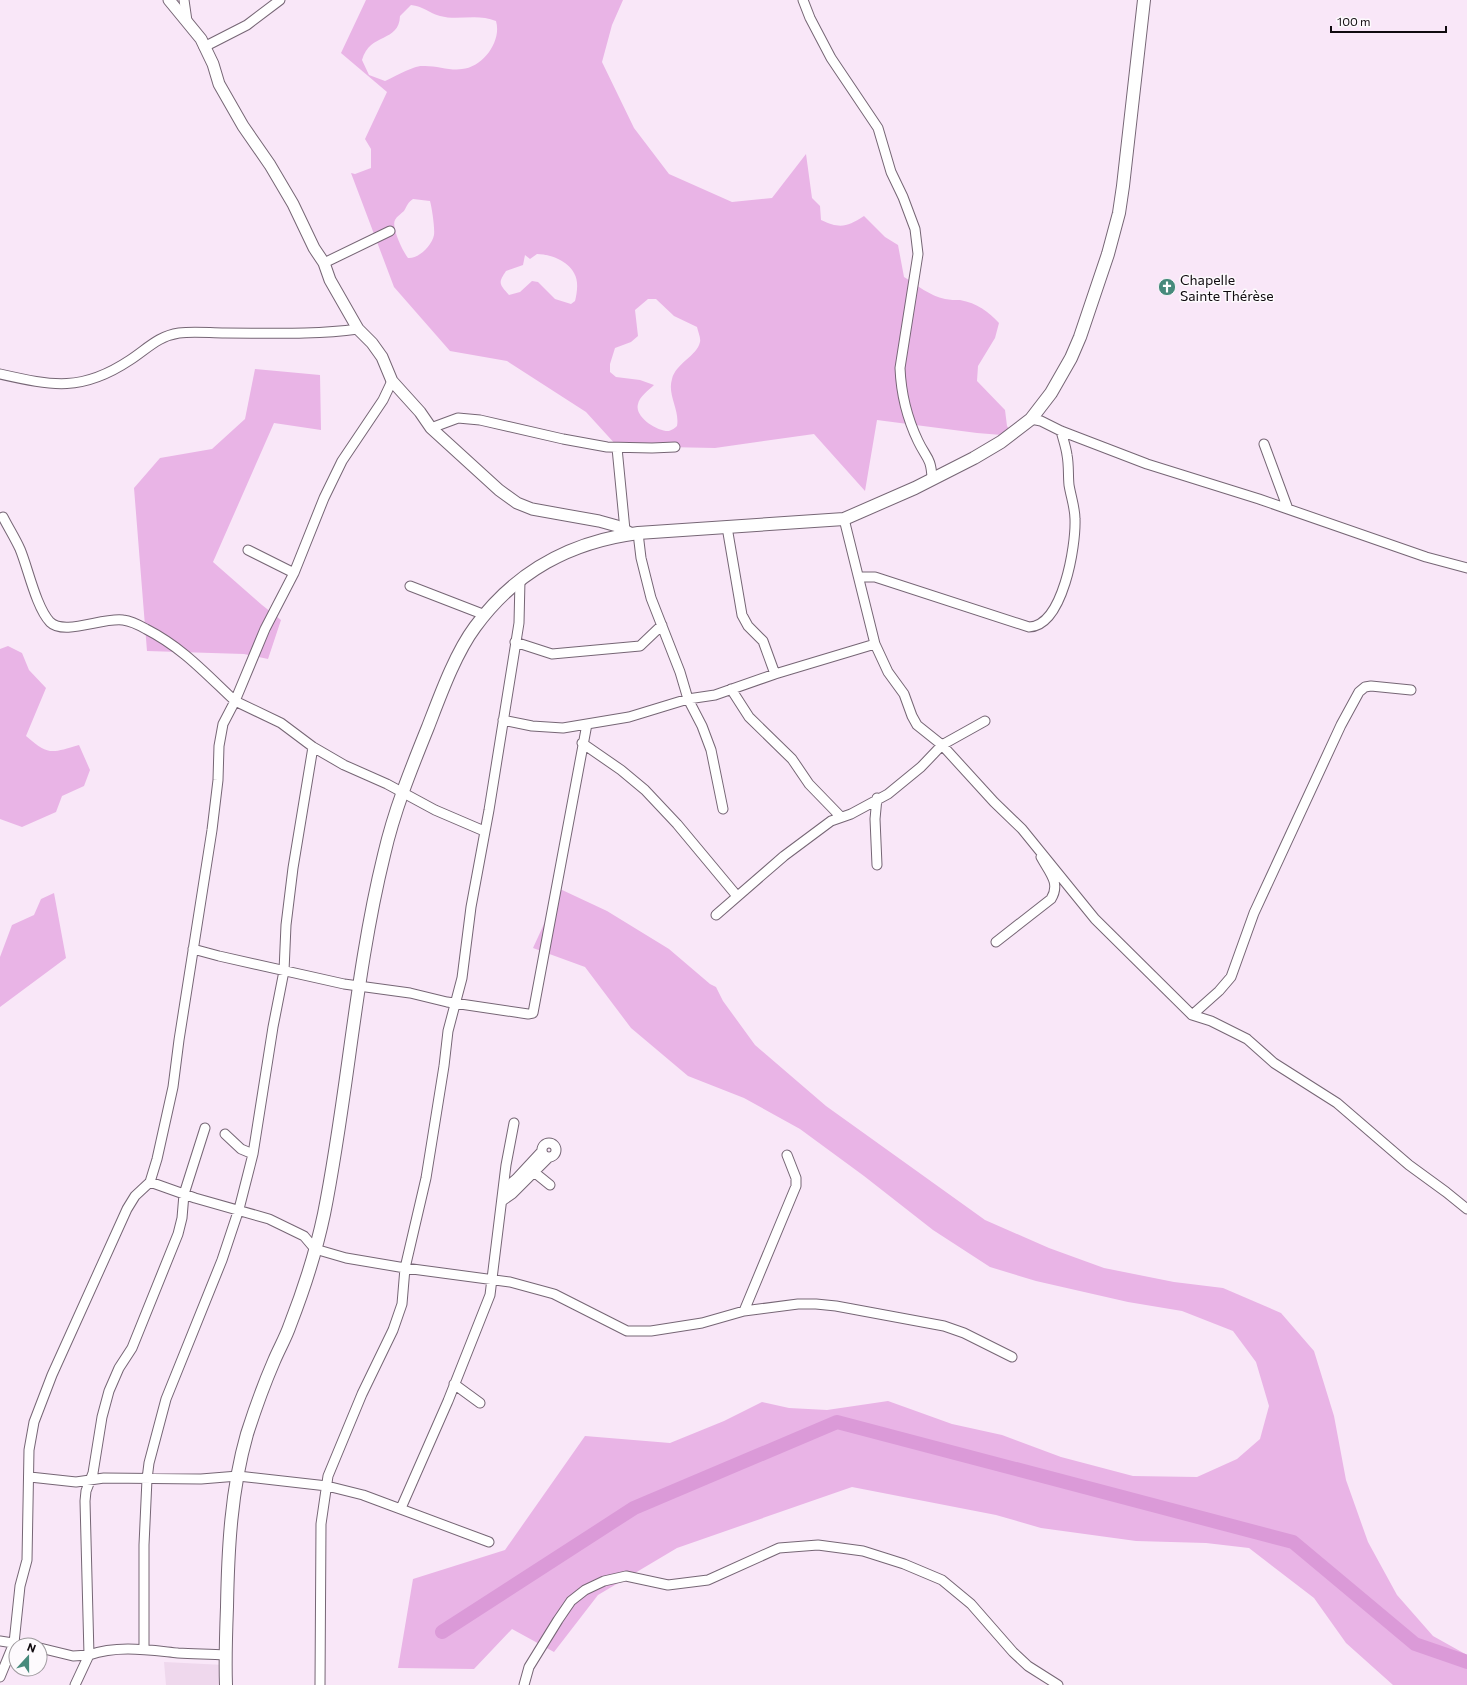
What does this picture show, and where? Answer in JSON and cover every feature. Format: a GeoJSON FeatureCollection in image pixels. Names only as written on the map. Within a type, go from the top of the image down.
{"type":"FeatureCollection","features":[{"type":"Feature","properties":{"kind":"main road"},"geometry":{"type":"LineString","coordinates":[[226,1685],[225,1655],[229,1555],[238,1476],[253,1416],[289,1328],[315,1249],[329,1182],[352,1039],[358,986],[383,857],[394,817],[449,675],[473,630],[485,615],[520,580],[539,566],[566,552],[608,537],[632,533],[844,520],[903,494],[988,450],[1032,419],[1051,393],[1071,358],[1080,337],[1108,254],[1119,214],[1144,0]]}},
{"type":"Feature","properties":{"kind":"street"},"geometry":{"type":"LineString","coordinates":[[169,0],[201,39],[213,64],[219,84],[244,126],[270,164],[293,204],[314,248],[324,262],[330,280],[358,329],[372,343],[382,357],[392,381],[420,412],[431,428],[499,490],[517,502],[532,509],[600,521],[617,526],[632,533]]}},
{"type":"Feature","properties":{"kind":"street"},"geometry":{"type":"LineString","coordinates":[[184,0],[187,21]]}},
{"type":"Feature","properties":{"kind":"street"},"geometry":{"type":"LineString","coordinates":[[204,47],[247,25],[280,0]]}},
{"type":"Feature","properties":{"kind":"street"},"geometry":{"type":"LineString","coordinates":[[803,0],[810,18],[828,52],[878,128],[891,172],[903,197],[915,229],[918,254],[900,368],[901,382],[907,410],[918,442],[932,465],[932,478]]}},
{"type":"Feature","properties":{"kind":"street"},"geometry":{"type":"LineString","coordinates":[[324,262],[390,231]]}},
{"type":"Feature","properties":{"kind":"street"},"geometry":{"type":"LineString","coordinates":[[0,374],[23,380],[62,385],[76,384],[101,377],[117,369],[159,338],[180,333],[304,333],[358,329]]}},
{"type":"Feature","properties":{"kind":"street"},"geometry":{"type":"LineString","coordinates":[[15,1637],[20,1586],[27,1560],[27,1508],[30,1477],[29,1450],[34,1422],[50,1382],[127,1209],[135,1196],[150,1182],[157,1159],[173,1087],[194,949],[212,830],[218,780],[219,746],[223,724],[235,701],[265,630],[294,573],[342,461],[383,400],[392,381]]}},
{"type":"Feature","properties":{"kind":"street"},"geometry":{"type":"LineString","coordinates":[[431,428],[458,418],[480,420],[563,439],[617,448],[675,447]]}},
{"type":"Feature","properties":{"kind":"street"},"geometry":{"type":"LineString","coordinates":[[1032,419],[1041,421],[1061,431],[1147,464],[1426,557],[1467,568]]}},
{"type":"Feature","properties":{"kind":"street"},"geometry":{"type":"LineString","coordinates":[[859,577],[875,577],[1028,627],[1035,627],[1041,623],[1060,599],[1071,559],[1075,512],[1069,484],[1067,454],[1061,431]]}},
{"type":"Feature","properties":{"kind":"street"},"geometry":{"type":"LineString","coordinates":[[1264,444],[1288,510]]}},
{"type":"Feature","properties":{"kind":"street"},"geometry":{"type":"LineString","coordinates":[[617,448],[632,533],[641,558],[651,598],[680,672],[688,698],[702,726],[711,750],[723,809]]}},
{"type":"Feature","properties":{"kind":"street"},"geometry":{"type":"LineString","coordinates":[[3,517],[20,549],[43,613],[51,623],[67,628],[105,619],[124,620],[138,625],[178,648],[235,701],[281,723],[313,746],[344,765],[403,792],[435,810],[484,831]]}},
{"type":"Feature","properties":{"kind":"street"},"geometry":{"type":"LineString","coordinates":[[844,520],[875,644],[888,672],[904,694],[912,716],[917,724],[942,745],[1033,842],[1096,919],[1192,1015],[1211,1021],[1247,1039],[1274,1063],[1337,1103],[1408,1165],[1467,1209]]}},
{"type":"Feature","properties":{"kind":"street"},"geometry":{"type":"LineString","coordinates":[[727,527],[742,615],[748,626],[763,641],[775,674]]}},
{"type":"Feature","properties":{"kind":"street"},"geometry":{"type":"LineString","coordinates":[[248,550],[294,573]]}},
{"type":"Feature","properties":{"kind":"street"},"geometry":{"type":"LineString","coordinates":[[320,1685],[321,1524],[326,1486],[328,1476],[351,1420],[393,1330],[402,1304],[405,1268],[426,1178],[444,1066],[448,1031],[462,978],[471,906],[519,623],[520,580]]}},
{"type":"Feature","properties":{"kind":"street"},"geometry":{"type":"LineString","coordinates":[[410,586],[485,615]]}},
{"type":"Feature","properties":{"kind":"street"},"geometry":{"type":"LineString","coordinates":[[515,642],[552,654],[640,646],[662,624]]}},
{"type":"Feature","properties":{"kind":"street"},"geometry":{"type":"LineString","coordinates":[[503,720],[532,726],[563,728],[629,717],[688,698],[715,695],[775,674],[875,644]]}},
{"type":"Feature","properties":{"kind":"street"},"geometry":{"type":"LineString","coordinates":[[1192,1015],[1219,991],[1231,977],[1257,906],[1341,725],[1359,692],[1365,687],[1371,686],[1411,690]]}},
{"type":"Feature","properties":{"kind":"street"},"geometry":{"type":"LineString","coordinates":[[731,689],[749,718],[792,759],[809,784],[841,817]]}},
{"type":"Feature","properties":{"kind":"street"},"geometry":{"type":"LineString","coordinates":[[716,915],[790,852],[832,821],[851,814],[902,784],[942,745],[985,721]]}},
{"type":"Feature","properties":{"kind":"street"},"geometry":{"type":"LineString","coordinates":[[194,949],[284,971],[358,986],[410,993],[447,1002],[456,1002],[528,1014],[533,1013],[582,743],[587,724]]}},
{"type":"Feature","properties":{"kind":"street"},"geometry":{"type":"LineString","coordinates":[[582,743],[621,770],[645,790],[677,824],[737,896]]}},
{"type":"Feature","properties":{"kind":"street"},"geometry":{"type":"LineString","coordinates":[[144,1648],[147,1479],[159,1422],[166,1399],[222,1260],[239,1209],[253,1154],[273,1027],[284,971],[286,925],[293,868],[313,746]]}},
{"type":"Feature","properties":{"kind":"street"},"geometry":{"type":"LineString","coordinates":[[877,865],[875,819],[878,798]]}},
{"type":"Feature","properties":{"kind":"street"},"geometry":{"type":"LineString","coordinates":[[996,942],[1051,898],[1056,888],[1055,883],[1033,842]]}},
{"type":"Feature","properties":{"kind":"street"},"geometry":{"type":"LineString","coordinates":[[401,1508],[490,1295],[493,1280],[495,1250],[514,1123]]}},
{"type":"Feature","properties":{"kind":"street"},"geometry":{"type":"LineString","coordinates":[[75,1685],[89,1655],[84,1501],[90,1481],[102,1417],[109,1391],[119,1368],[132,1348],[178,1234],[182,1218],[184,1194],[205,1128]]}},
{"type":"Feature","properties":{"kind":"street"},"geometry":{"type":"LineString","coordinates":[[225,1134],[241,1149],[253,1154]]}},
{"type":"Feature","properties":{"kind":"street"},"geometry":{"type":"LineString","coordinates":[[502,1201],[512,1194],[549,1157],[554,1156],[557,1152],[553,1143],[548,1143],[543,1146],[542,1151],[516,1179],[504,1189]]}},
{"type":"Feature","properties":{"kind":"street"},"geometry":{"type":"LineString","coordinates":[[542,1151],[545,1156],[549,1157]]}},
{"type":"Feature","properties":{"kind":"street"},"geometry":{"type":"LineString","coordinates":[[744,1311],[796,1186],[796,1178],[788,1155]]}},
{"type":"Feature","properties":{"kind":"street"},"geometry":{"type":"LineString","coordinates":[[534,1172],[550,1185]]}},
{"type":"Feature","properties":{"kind":"street"},"geometry":{"type":"LineString","coordinates":[[150,1182],[184,1194],[270,1219],[304,1236],[315,1249],[346,1258],[405,1268],[510,1282],[554,1294],[627,1331],[650,1331],[702,1323],[744,1311],[798,1304],[836,1306],[944,1326],[964,1333],[1012,1357]]}},
{"type":"Feature","properties":{"kind":"street"},"geometry":{"type":"LineString","coordinates":[[454,1384],[480,1403]]}},
{"type":"Feature","properties":{"kind":"street"},"geometry":{"type":"LineString","coordinates":[[30,1477],[76,1482],[104,1478],[221,1478],[238,1476],[326,1486],[363,1495],[401,1508],[489,1542]]}},
{"type":"Feature","properties":{"kind":"street"},"geometry":{"type":"LineString","coordinates":[[524,1685],[529,1667],[571,1601],[586,1590],[604,1581],[626,1576],[668,1585],[685,1584],[708,1580],[779,1548],[818,1545],[863,1551],[904,1564],[942,1580],[971,1604],[1013,1652],[1028,1666],[1058,1685]]}},
{"type":"Feature","properties":{"kind":"street"},"geometry":{"type":"LineString","coordinates":[[48,1650],[73,1656],[89,1655],[103,1650],[144,1648],[179,1653],[225,1655]]}},
{"type":"Feature","properties":{"kind":"street"},"geometry":{"type":"LineString","coordinates":[[0,1677],[8,1658]]}},
{"type":"Feature","properties":{"kind":"shaded area"},"geometry":{"type":"Polygon","coordinates":[[[366,0],[623,0],[612,25],[602,62],[634,128],[669,174],[732,202],[772,198],[806,154],[812,198],[820,206],[821,220],[833,225],[843,226],[853,223],[864,216],[885,237],[898,245],[904,277],[939,298],[966,301],[977,306],[991,315],[999,323],[995,338],[978,366],[977,381],[1005,410],[1007,426],[1014,436],[977,433],[877,420],[865,491],[814,434],[715,448],[617,446],[586,412],[507,361],[450,351],[394,287],[351,173],[355,174],[371,168],[371,149],[365,139],[387,92],[341,53],[366,0]],[[411,5],[400,16],[395,30],[371,45],[366,51],[362,60],[369,75],[385,81],[418,66],[447,69],[462,69],[470,67],[484,58],[489,52],[496,37],[496,21],[489,19],[440,16],[411,5]],[[411,200],[394,223],[398,239],[408,258],[412,258],[424,251],[433,239],[434,235],[430,201],[411,200]],[[537,254],[530,259],[525,255],[523,265],[506,271],[503,275],[501,283],[509,295],[520,292],[532,281],[538,282],[555,299],[571,304],[575,301],[577,280],[576,276],[568,265],[558,259],[542,254],[537,254]],[[648,299],[635,310],[638,336],[631,342],[615,348],[610,364],[610,372],[616,377],[640,380],[654,385],[640,399],[638,409],[643,419],[648,423],[664,431],[669,431],[677,426],[677,414],[671,391],[672,379],[678,368],[698,347],[700,340],[697,327],[674,316],[656,299],[648,299]]]}},
{"type":"Feature","properties":{"kind":"shaded area"},"geometry":{"type":"Polygon","coordinates":[[[255,369],[320,375],[321,430],[274,423],[213,562],[281,620],[268,659],[244,654],[147,651],[134,488],[160,458],[212,449],[245,419],[255,369]]]}},
{"type":"Feature","properties":{"kind":"shaded area"},"geometry":{"type":"Polygon","coordinates":[[[8,646],[22,653],[29,670],[46,688],[26,736],[45,750],[56,751],[79,745],[90,770],[84,786],[62,796],[56,812],[22,827],[0,819],[0,649],[8,646]]]}},
{"type":"Feature","properties":{"kind":"shaded area"},"geometry":{"type":"Polygon","coordinates":[[[560,889],[607,911],[669,949],[710,984],[716,987],[723,1001],[755,1045],[826,1106],[985,1220],[1049,1248],[1104,1268],[1174,1282],[1223,1288],[1281,1313],[1314,1351],[1334,1416],[1346,1480],[1368,1542],[1397,1595],[1433,1636],[1467,1655],[1467,1685],[1393,1685],[1346,1643],[1314,1598],[1249,1548],[1206,1543],[1136,1541],[1041,1528],[996,1515],[852,1487],[677,1548],[598,1595],[554,1652],[512,1629],[474,1669],[398,1668],[413,1579],[505,1550],[585,1436],[670,1443],[724,1421],[762,1402],[789,1408],[827,1410],[888,1401],[952,1424],[1002,1435],[1061,1457],[1133,1476],[1197,1477],[1237,1459],[1260,1439],[1269,1406],[1256,1362],[1233,1331],[1182,1311],[1128,1302],[1036,1281],[990,1267],[933,1230],[864,1176],[800,1129],[744,1098],[688,1076],[631,1028],[585,967],[533,948],[560,889]]]}},
{"type":"Feature","properties":{"kind":"shaded area"},"geometry":{"type":"Polygon","coordinates":[[[54,893],[66,958],[0,1007],[0,957],[12,925],[34,915],[41,899],[54,893]]]}},
{"type":"Feature","properties":{"kind":"shaded area"},"geometry":{"type":"Polygon","coordinates":[[[164,1662],[224,1665],[224,1685],[166,1685],[164,1662]]]}},
{"type":"Feature","properties":{"kind":"waterway"},"geometry":{"type":"LineString","coordinates":[[442,1632],[634,1508],[837,1422],[1293,1542],[1415,1644],[1467,1662]]}},
{"type":"Feature","properties":{"kind":"place","name":"Chapelle Sainte Thérèse"},"geometry":{"type":"Point","coordinates":[1167,287]}}]}
